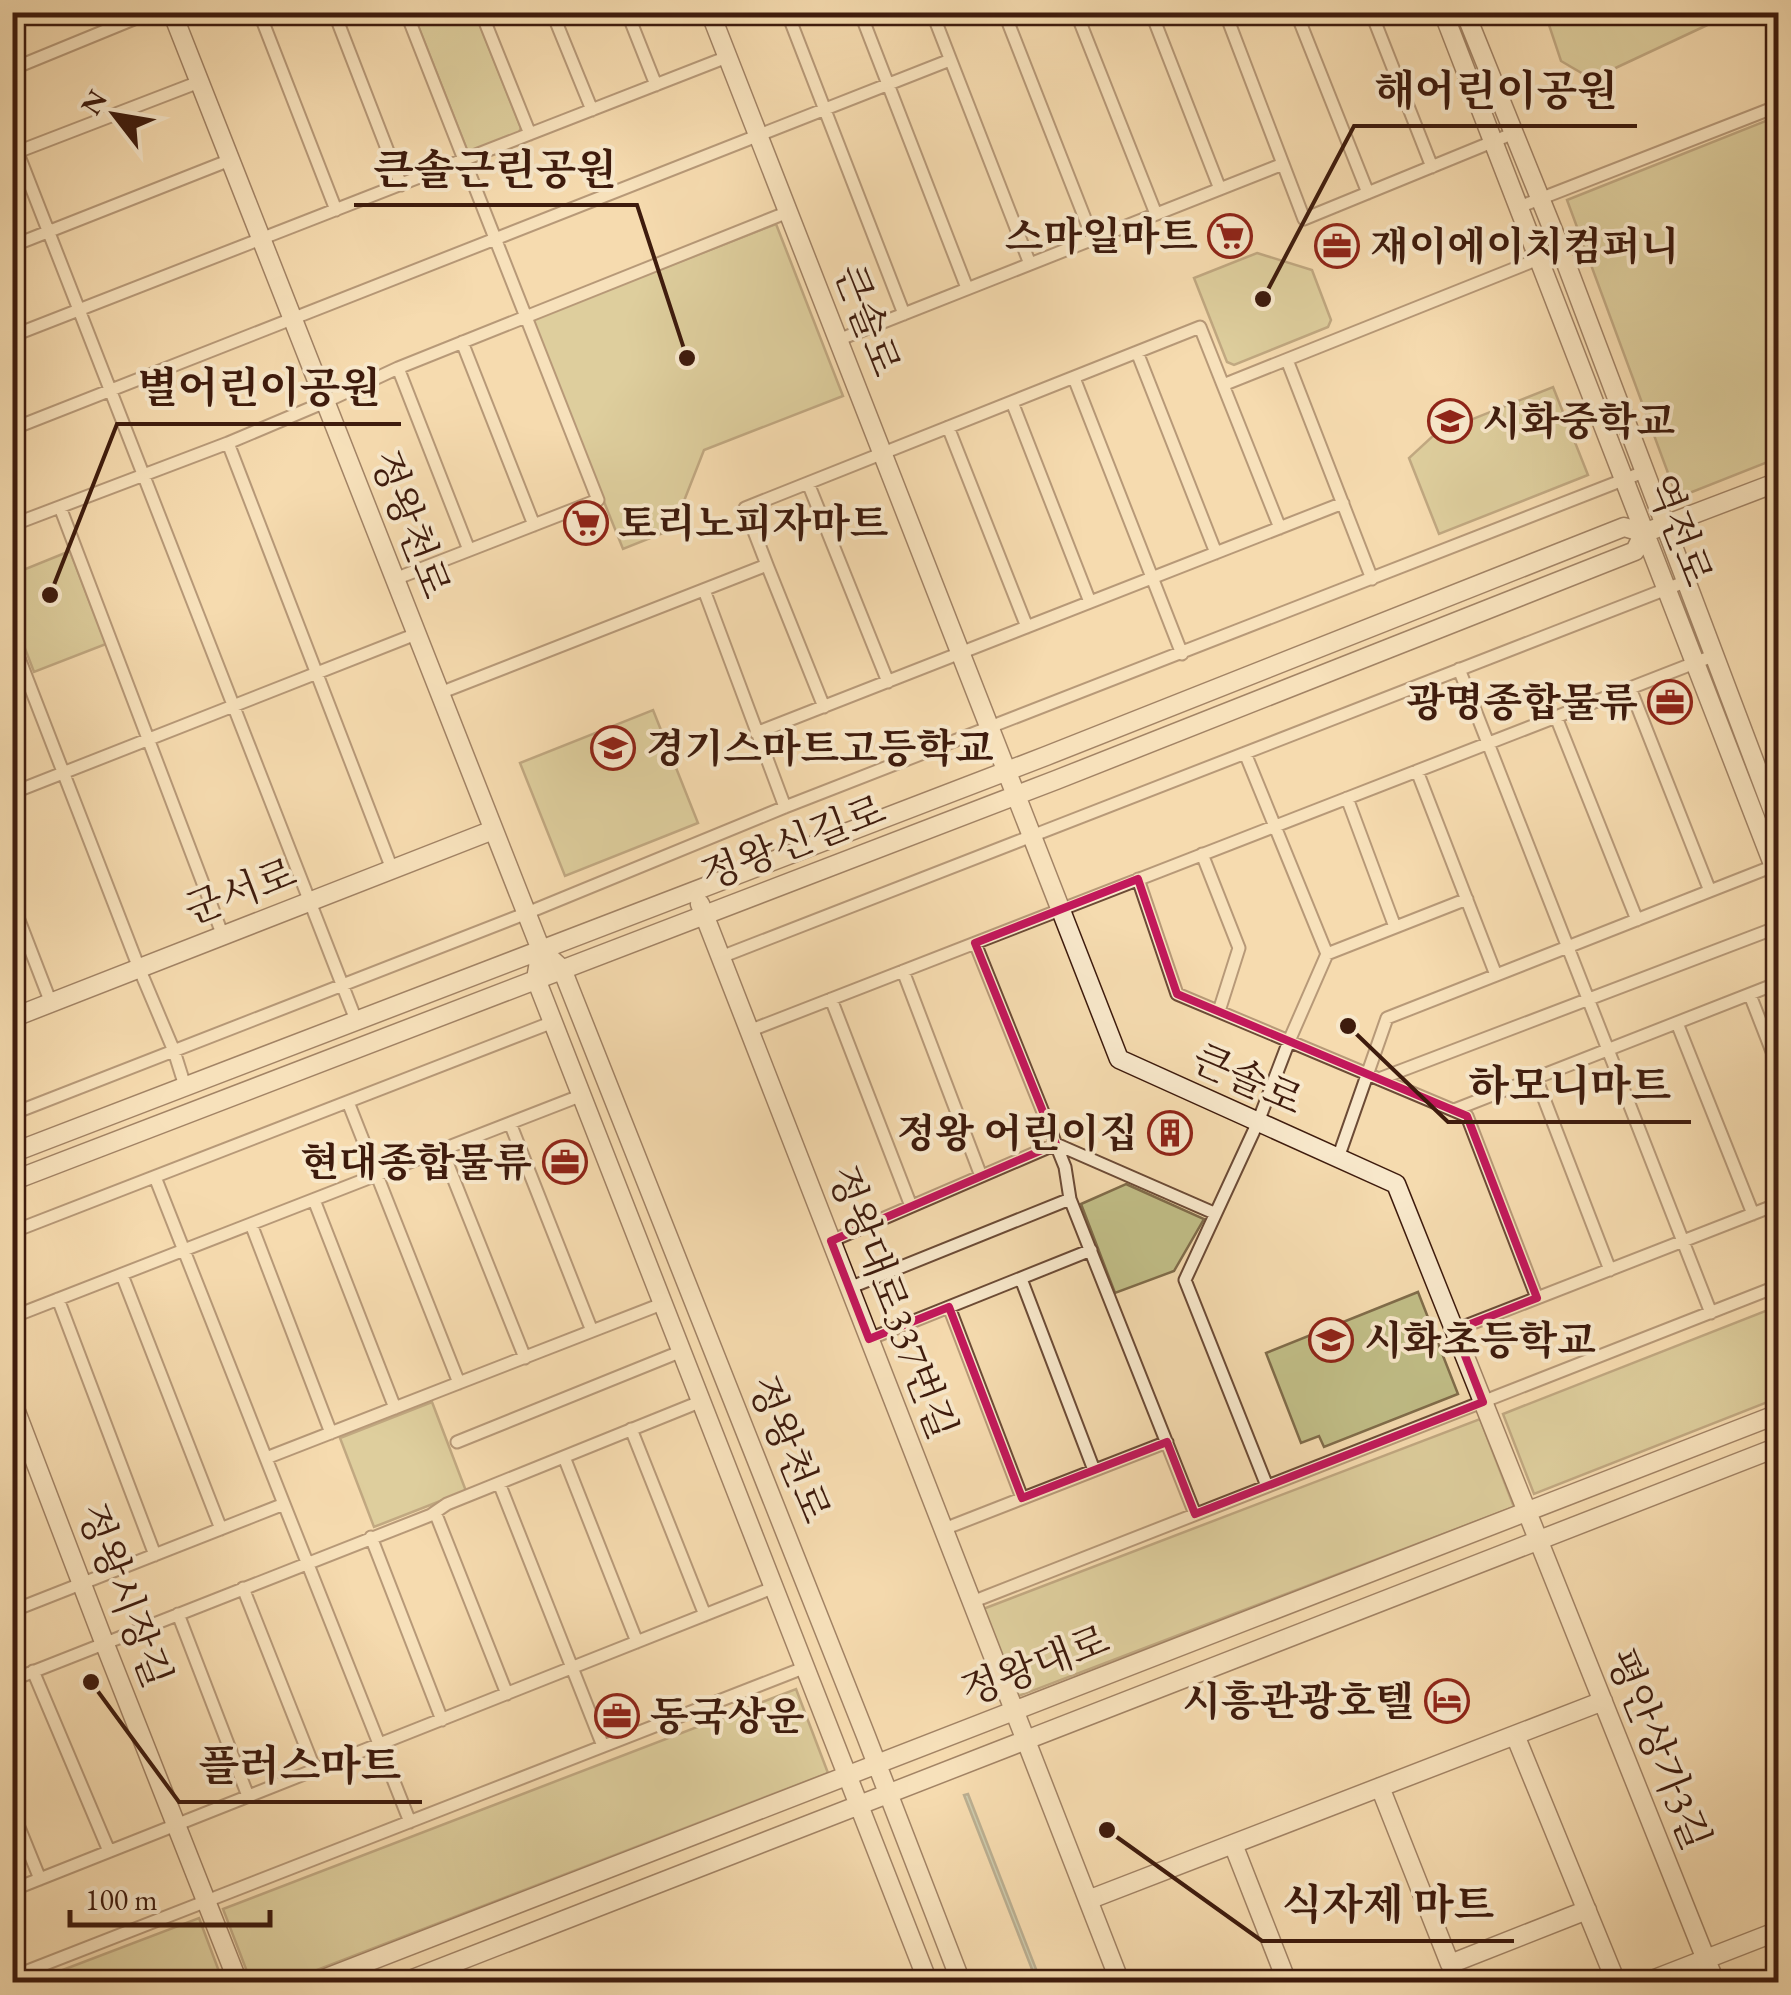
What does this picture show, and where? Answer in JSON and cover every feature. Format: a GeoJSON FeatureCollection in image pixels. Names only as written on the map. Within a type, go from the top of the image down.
{"type":"FeatureCollection","features":[{"type":"Feature","properties":{"kind":"street"},"geometry":{"type":"LineString","coordinates":[[12,69],[151,12]]}},
{"type":"Feature","properties":{"kind":"street","name":"정왕천로"},"geometry":{"type":"LineString","coordinates":[[172,12],[540,950],[562,970],[961,1982]]}},
{"type":"Feature","properties":{"kind":"street"},"geometry":{"type":"LineString","coordinates":[[259,12],[336,210]]}},
{"type":"Feature","properties":{"kind":"street"},"geometry":{"type":"LineString","coordinates":[[334,12],[401,184]]}},
{"type":"Feature","properties":{"kind":"street"},"geometry":{"type":"LineString","coordinates":[[394,578],[598,500],[406,12]]}},
{"type":"Feature","properties":{"kind":"street"},"geometry":{"type":"LineString","coordinates":[[481,12],[530,134]]}},
{"type":"Feature","properties":{"kind":"street"},"geometry":{"type":"LineString","coordinates":[[552,12],[592,110]]}},
{"type":"Feature","properties":{"kind":"street"},"geometry":{"type":"LineString","coordinates":[[627,12],[656,85]]}},
{"type":"Feature","properties":{"kind":"street","name":"큰솔로"},"geometry":{"type":"LineString","coordinates":[[710,12],[1118,1058],[1396,1184],[1538,1540]]}},
{"type":"Feature","properties":{"kind":"street"},"geometry":{"type":"LineString","coordinates":[[787,12],[904,314]]}},
{"type":"Feature","properties":{"kind":"street"},"geometry":{"type":"LineString","coordinates":[[860,12],[968,288]]}},
{"type":"Feature","properties":{"kind":"street"},"geometry":{"type":"LineString","coordinates":[[932,12],[1030,264]]}},
{"type":"Feature","properties":{"kind":"street"},"geometry":{"type":"LineString","coordinates":[[1004,12],[1093,239]]}},
{"type":"Feature","properties":{"kind":"street"},"geometry":{"type":"LineString","coordinates":[[1076,12],[1156,214]]}},
{"type":"Feature","properties":{"kind":"street"},"geometry":{"type":"LineString","coordinates":[[1151,12],[1220,188]]}},
{"type":"Feature","properties":{"kind":"street"},"geometry":{"type":"LineString","coordinates":[[1224,12],[1304,220],[1514,133]]}},
{"type":"Feature","properties":{"kind":"street"},"geometry":{"type":"LineString","coordinates":[[1296,12],[1368,194]]}},
{"type":"Feature","properties":{"kind":"street"},"geometry":{"type":"LineString","coordinates":[[1371,12],[1432,167]]}},
{"type":"Feature","properties":{"kind":"street","name":"역전로"},"geometry":{"type":"LineString","coordinates":[[1442,12],[1777,869]]}},
{"type":"Feature","properties":{"kind":"street","name":"역전로"},"geometry":{"type":"LineString","coordinates":[[1465,12],[1562,250],[1778,824]]}},
{"type":"Feature","properties":{"kind":"street"},"geometry":{"type":"LineString","coordinates":[[12,336],[728,57]]}},
{"type":"Feature","properties":{"kind":"street"},"geometry":{"type":"LineString","coordinates":[[12,429],[950,60]]}},
{"type":"Feature","properties":{"kind":"street"},"geometry":{"type":"LineString","coordinates":[[15,153],[199,82]]}},
{"type":"Feature","properties":{"kind":"street"},"geometry":{"type":"LineString","coordinates":[[1519,207],[1778,106]]}},
{"type":"Feature","properties":{"kind":"street"},"geometry":{"type":"LineString","coordinates":[[12,138],[356,1020]]}},
{"type":"Feature","properties":{"kind":"street"},"geometry":{"type":"LineString","coordinates":[[12,246],[230,160]]}},
{"type":"Feature","properties":{"kind":"street"},"geometry":{"type":"LineString","coordinates":[[838,340],[1283,164]]}},
{"type":"Feature","properties":{"kind":"street"},"geometry":{"type":"LineString","coordinates":[[12,525],[228,442],[398,368],[788,212]]}},
{"type":"Feature","properties":{"kind":"street"},"geometry":{"type":"LineString","coordinates":[[1223,385],[1562,250]]}},
{"type":"Feature","properties":{"kind":"street"},"geometry":{"type":"LineString","coordinates":[[824,707],[745,508],[1200,327],[1280,528]]}},
{"type":"Feature","properties":{"kind":"street"},"geometry":{"type":"LineString","coordinates":[[462,342],[534,525]]}},
{"type":"Feature","properties":{"kind":"street"},"geometry":{"type":"LineString","coordinates":[[1138,352],[1216,553]]}},
{"type":"Feature","properties":{"kind":"street"},"geometry":{"type":"LineString","coordinates":[[1287,360],[1372,580]]}},
{"type":"Feature","properties":{"kind":"street"},"geometry":{"type":"LineString","coordinates":[[398,368],[469,550]]}},
{"type":"Feature","properties":{"kind":"street"},"geometry":{"type":"LineString","coordinates":[[1074,378],[1182,654]]}},
{"type":"Feature","properties":{"kind":"street"},"geometry":{"type":"LineString","coordinates":[[1012,402],[1090,602]]}},
{"type":"Feature","properties":{"kind":"street"},"geometry":{"type":"LineString","coordinates":[[948,427],[1027,627]]}},
{"type":"Feature","properties":{"kind":"street"},"geometry":{"type":"LineString","coordinates":[[228,442],[392,869]]}},
{"type":"Feature","properties":{"kind":"street"},"geometry":{"type":"LineString","coordinates":[[12,1114],[785,807],[1646,472]]}},
{"type":"Feature","properties":{"kind":"street","name":"정왕신길로"},"geometry":{"type":"LineString","coordinates":[[12,1153],[1006,771],[1624,527],[1644,533],[1778,482]]}},
{"type":"Feature","properties":{"kind":"street"},"geometry":{"type":"LineString","coordinates":[[808,483],[888,682]]}},
{"type":"Feature","properties":{"kind":"street"},"geometry":{"type":"LineString","coordinates":[[756,733],[1343,503]]}},
{"type":"Feature","properties":{"kind":"street"},"geometry":{"type":"LineString","coordinates":[[60,507],[223,936]]}},
{"type":"Feature","properties":{"kind":"street","name":"정왕신길로"},"geometry":{"type":"LineString","coordinates":[[12,1181],[1074,773],[1635,551],[1644,533]]}},
{"type":"Feature","properties":{"kind":"street"},"geometry":{"type":"LineString","coordinates":[[440,693],[767,565]]}},
{"type":"Feature","properties":{"kind":"street"},"geometry":{"type":"LineString","coordinates":[[720,957],[1687,581]]}},
{"type":"Feature","properties":{"kind":"street"},"geometry":{"type":"LineString","coordinates":[[704,590],[785,807]]}},
{"type":"Feature","properties":{"kind":"street"},"geometry":{"type":"LineString","coordinates":[[12,794],[416,634]]}},
{"type":"Feature","properties":{"kind":"street"},"geometry":{"type":"LineString","coordinates":[[12,640],[185,1086]]}},
{"type":"Feature","properties":{"kind":"street"},"geometry":{"type":"LineString","coordinates":[[749,1030],[1715,655]]}},
{"type":"Feature","properties":{"kind":"street"},"geometry":{"type":"LineString","coordinates":[[1460,670],[1711,1313]]}},
{"type":"Feature","properties":{"kind":"street"},"geometry":{"type":"LineString","coordinates":[[1630,688],[1710,892]]}},
{"type":"Feature","properties":{"kind":"street"},"geometry":{"type":"LineString","coordinates":[[1556,717],[1636,920]]}},
{"type":"Feature","properties":{"kind":"street"},"geometry":{"type":"LineString","coordinates":[[1245,753],[1327,954]]}},
{"type":"Feature","properties":{"kind":"street"},"geometry":{"type":"LineString","coordinates":[[1417,771],[1496,976]]}},
{"type":"Feature","properties":{"kind":"street"},"geometry":{"type":"LineString","coordinates":[[1347,798],[1395,927]]}},
{"type":"Feature","properties":{"kind":"street","name":"군서로"},"geometry":{"type":"LineString","coordinates":[[12,1018],[494,830]]}},
{"type":"Feature","properties":{"kind":"street"},"geometry":{"type":"LineString","coordinates":[[1202,854],[1239,948],[1219,1011]]}},
{"type":"Feature","properties":{"kind":"street"},"geometry":{"type":"LineString","coordinates":[[1338,1158],[1374,1076],[1387,1018],[1777,869]]}},
{"type":"Feature","properties":{"kind":"street"},"geometry":{"type":"LineString","coordinates":[[1138,879],[1178,994],[1467,1116],[1537,1298]]}},
{"type":"Feature","properties":{"kind":"street","name":"정왕대로337번길"},"geometry":{"type":"LineString","coordinates":[[694,890],[1120,1982]]}},
{"type":"Feature","properties":{"kind":"street"},"geometry":{"type":"LineString","coordinates":[[1267,1486],[1185,1280],[1258,1122],[1327,954],[1466,900]]}},
{"type":"Feature","properties":{"kind":"street"},"geometry":{"type":"LineString","coordinates":[[12,902],[51,1003]]}},
{"type":"Feature","properties":{"kind":"street"},"geometry":{"type":"LineString","coordinates":[[1374,1076],[1778,927]]}},
{"type":"Feature","properties":{"kind":"street"},"geometry":{"type":"LineString","coordinates":[[976,942],[1065,1166],[1070,1198],[1196,1514]]}},
{"type":"Feature","properties":{"kind":"street","name":"정왕천로"},"geometry":{"type":"LineString","coordinates":[[540,950],[536,979],[928,1982]]}},
{"type":"Feature","properties":{"kind":"street"},"geometry":{"type":"LineString","coordinates":[[903,971],[982,1176]]}},
{"type":"Feature","properties":{"kind":"street"},"geometry":{"type":"LineString","coordinates":[[1454,1110],[1778,984]]}},
{"type":"Feature","properties":{"kind":"street"},"geometry":{"type":"LineString","coordinates":[[1750,994],[1778,1068]]}},
{"type":"Feature","properties":{"kind":"street"},"geometry":{"type":"LineString","coordinates":[[831,998],[910,1206]]}},
{"type":"Feature","properties":{"kind":"street"},"geometry":{"type":"LineString","coordinates":[[12,1232],[554,1022]]}},
{"type":"Feature","properties":{"kind":"street"},"geometry":{"type":"LineString","coordinates":[[1677,1023],[1753,1214]]}},
{"type":"Feature","properties":{"kind":"street"},"geometry":{"type":"LineString","coordinates":[[1536,1078],[1610,1270]]}},
{"type":"Feature","properties":{"kind":"street"},"geometry":{"type":"LineString","coordinates":[[12,1317],[582,1096]]}},
{"type":"Feature","properties":{"kind":"street"},"geometry":{"type":"LineString","coordinates":[[348,1102],[460,1383]]}},
{"type":"Feature","properties":{"kind":"street"},"geometry":{"type":"LineString","coordinates":[[510,1124],[592,1331]]}},
{"type":"Feature","properties":{"kind":"street"},"geometry":{"type":"LineString","coordinates":[[831,1241],[1056,1144],[1214,1213]]}},
{"type":"Feature","properties":{"kind":"street"},"geometry":{"type":"LineString","coordinates":[[442,1150],[524,1358]]}},
{"type":"Feature","properties":{"kind":"street"},"geometry":{"type":"LineString","coordinates":[[155,1177],[410,1822]]}},
{"type":"Feature","properties":{"kind":"street"},"geometry":{"type":"LineString","coordinates":[[850,1288],[1070,1198]]}},
{"type":"Feature","properties":{"kind":"street"},"geometry":{"type":"LineString","coordinates":[[314,1200],[395,1408]]}},
{"type":"Feature","properties":{"kind":"street"},"geometry":{"type":"LineString","coordinates":[[1455,1330],[1778,1204]]}},
{"type":"Feature","properties":{"kind":"street"},"geometry":{"type":"LineString","coordinates":[[251,1224],[331,1433]]}},
{"type":"Feature","properties":{"kind":"street"},"geometry":{"type":"LineString","coordinates":[[870,1339],[1091,1250]]}},
{"type":"Feature","properties":{"kind":"street"},"geometry":{"type":"LineString","coordinates":[[122,1274],[221,1529]]}},
{"type":"Feature","properties":{"kind":"street"},"geometry":{"type":"LineString","coordinates":[[1021,1278],[1094,1470]]}},
{"type":"Feature","properties":{"kind":"street"},"geometry":{"type":"LineString","coordinates":[[972,1602],[1778,1286]]}},
{"type":"Feature","properties":{"kind":"street"},"geometry":{"type":"LineString","coordinates":[[58,1299],[156,1554]]}},
{"type":"Feature","properties":{"kind":"street"},"geometry":{"type":"LineString","coordinates":[[266,1458],[664,1303]]}},
{"type":"Feature","properties":{"kind":"street"},"geometry":{"type":"LineString","coordinates":[[949,1307],[1022,1498]]}},
{"type":"Feature","properties":{"kind":"street"},"geometry":{"type":"LineString","coordinates":[[457,1442],[682,1351]]}},
{"type":"Feature","properties":{"kind":"street","name":"정왕시장길"},"geometry":{"type":"LineString","coordinates":[[12,1400],[238,1982]]}},
{"type":"Feature","properties":{"kind":"street"},"geometry":{"type":"LineString","coordinates":[[12,1680],[702,1401]]}},
{"type":"Feature","properties":{"kind":"street","name":"정왕대로"},"geometry":{"type":"LineString","coordinates":[[316,1982],[1778,1414]]}},
{"type":"Feature","properties":{"kind":"street"},"geometry":{"type":"LineString","coordinates":[[632,1429],[706,1615]]}},
{"type":"Feature","properties":{"kind":"street"},"geometry":{"type":"LineString","coordinates":[[944,1529],[1166,1442]]}},
{"type":"Feature","properties":{"kind":"street","name":"정왕대로"},"geometry":{"type":"LineString","coordinates":[[406,1982],[1778,1447]]}},
{"type":"Feature","properties":{"kind":"street"},"geometry":{"type":"LineString","coordinates":[[564,1457],[637,1642]]}},
{"type":"Feature","properties":{"kind":"street"},"geometry":{"type":"LineString","coordinates":[[499,1483],[603,1746]]}},
{"type":"Feature","properties":{"kind":"street"},"geometry":{"type":"LineString","coordinates":[[13,1610],[284,1504]]}},
{"type":"Feature","properties":{"kind":"street"},"geometry":{"type":"LineString","coordinates":[[435,1512],[506,1694]]}},
{"type":"Feature","properties":{"kind":"street"},"geometry":{"type":"LineString","coordinates":[[372,1537],[442,1720]]}},
{"type":"Feature","properties":{"kind":"street","name":"평안상가3길"},"geometry":{"type":"LineString","coordinates":[[1538,1540],[1715,1982]]}},
{"type":"Feature","properties":{"kind":"street"},"geometry":{"type":"LineString","coordinates":[[243,1588],[314,1770]]}},
{"type":"Feature","properties":{"kind":"street"},"geometry":{"type":"LineString","coordinates":[[12,1890],[775,1588]]}},
{"type":"Feature","properties":{"kind":"street"},"geometry":{"type":"LineString","coordinates":[[178,1614],[248,1796]]}},
{"type":"Feature","properties":{"kind":"street"},"geometry":{"type":"LineString","coordinates":[[12,1978],[806,1667]]}},
{"type":"Feature","properties":{"kind":"street"},"geometry":{"type":"LineString","coordinates":[[34,1670],[109,1851]]}},
{"type":"Feature","properties":{"kind":"street"},"geometry":{"type":"LineString","coordinates":[[1088,1900],[1603,1702]]}},
{"type":"Feature","properties":{"kind":"street"},"geometry":{"type":"LineString","coordinates":[[1515,1735],[1616,1982]]}},
{"type":"Feature","properties":{"kind":"street"},"geometry":{"type":"LineString","coordinates":[[1380,1788],[1450,1964],[1586,1910]]}},
{"type":"Feature","properties":{"kind":"street"},"geometry":{"type":"LineString","coordinates":[[12,1810],[40,1879]]}},
{"type":"Feature","properties":{"kind":"street"},"geometry":{"type":"LineString","coordinates":[[1233,1844],[1287,1982]]}},
{"type":"Feature","properties":{"kind":"street"},"geometry":{"type":"LineString","coordinates":[[1647,1982],[1778,1931]]}},
{"type":"Feature","properties":{"kind":"highlighted area"},"geometry":{"type":"Polygon","coordinates":[[[1138,879],[1177,994],[1467,1116],[1537,1298],[1455,1330],[1483,1402],[1195,1514],[1167,1442],[1022,1498],[949,1307],[869,1339],[831,1241],[1056,1144],[975,943],[1138,879]]]}},
{"type":"Feature","properties":{"kind":"shaded area"},"geometry":{"type":"Polygon","coordinates":[[[1545,12],[1733,13],[1592,79],[1561,61],[1545,12]]]}},
{"type":"Feature","properties":{"kind":"shaded area"},"geometry":{"type":"Polygon","coordinates":[[[413,13],[475,13],[521,128],[518,134],[473,153],[467,150],[413,13]]]}},
{"type":"Feature","properties":{"kind":"shaded area"},"geometry":{"type":"Polygon","coordinates":[[[1778,116],[1778,458],[1687,494],[1675,492],[1567,200],[1778,116]]]}},
{"type":"Feature","properties":{"kind":"shaded area"},"geometry":{"type":"Polygon","coordinates":[[[776,224],[843,396],[704,450],[673,529],[623,549],[531,320],[776,224]]]}},
{"type":"Feature","properties":{"kind":"shaded area"},"geometry":{"type":"Polygon","coordinates":[[[1257,253],[1312,270],[1331,320],[1328,327],[1234,365],[1227,362],[1194,278],[1257,253]]]}},
{"type":"Feature","properties":{"kind":"shaded area"},"geometry":{"type":"Polygon","coordinates":[[[1553,387],[1588,475],[1439,534],[1409,458],[1435,434],[1553,387]]]}},
{"type":"Feature","properties":{"kind":"shaded area"},"geometry":{"type":"Polygon","coordinates":[[[70,551],[106,644],[34,672],[13,617],[13,574],[70,551]]]}},
{"type":"Feature","properties":{"kind":"shaded area"},"geometry":{"type":"Polygon","coordinates":[[[653,710],[698,823],[565,876],[520,763],[653,710]]]}},
{"type":"Feature","properties":{"kind":"shaded area"},"geometry":{"type":"Polygon","coordinates":[[[1126,1184],[1204,1219],[1174,1271],[1115,1293],[1081,1204],[1126,1184]]]}},
{"type":"Feature","properties":{"kind":"shaded area"},"geometry":{"type":"Polygon","coordinates":[[[1418,1292],[1458,1394],[1324,1447],[1319,1436],[1301,1443],[1266,1353],[1418,1292]]]}},
{"type":"Feature","properties":{"kind":"shaded area"},"geometry":{"type":"Polygon","coordinates":[[[1778,1306],[1778,1398],[1534,1494],[1503,1414],[1778,1306]]]}},
{"type":"Feature","properties":{"kind":"shaded area"},"geometry":{"type":"Polygon","coordinates":[[[432,1402],[466,1491],[374,1527],[340,1438],[432,1402]]]}},
{"type":"Feature","properties":{"kind":"shaded area"},"geometry":{"type":"Polygon","coordinates":[[[1480,1419],[1514,1507],[1016,1697],[983,1609],[1480,1419]]]}},
{"type":"Feature","properties":{"kind":"shaded area"},"geometry":{"type":"Polygon","coordinates":[[[796,1689],[828,1773],[286,1982],[251,1982],[223,1909],[796,1689]]]}},
{"type":"Feature","properties":{"kind":"shaded area"},"geometry":{"type":"Polygon","coordinates":[[[968,1794],[1041,1982],[1037,1982],[964,1795],[968,1794]]]}},
{"type":"Feature","properties":{"kind":"shaded area"},"geometry":{"type":"Polygon","coordinates":[[[199,1918],[223,1982],[31,1982],[199,1918]]]}},
{"type":"Feature","properties":{"kind":"place","name":"스마일마트"},"geometry":{"type":"Point","coordinates":[1230,236]}},
{"type":"Feature","properties":{"kind":"place","name":"재이에이치컴퍼니"},"geometry":{"type":"Point","coordinates":[1337,246]}},
{"type":"Feature","properties":{"kind":"place","name":"해어린이공원"},"geometry":{"type":"Point","coordinates":[1263,299]}},
{"type":"Feature","properties":{"kind":"place","name":"큰솔근린공원"},"geometry":{"type":"Point","coordinates":[687,358]}},
{"type":"Feature","properties":{"kind":"place","name":"시화중학교"},"geometry":{"type":"Point","coordinates":[1450,421]}},
{"type":"Feature","properties":{"kind":"place","name":"토리노피자마트"},"geometry":{"type":"Point","coordinates":[586,523]}},
{"type":"Feature","properties":{"kind":"place","name":"별어린이공원"},"geometry":{"type":"Point","coordinates":[50,595]}},
{"type":"Feature","properties":{"kind":"place","name":"광명종합물류"},"geometry":{"type":"Point","coordinates":[1670,702]}},
{"type":"Feature","properties":{"kind":"place","name":"경기스마트고등학교"},"geometry":{"type":"Point","coordinates":[613,748]}},
{"type":"Feature","properties":{"kind":"place","name":"하모니마트"},"geometry":{"type":"Point","coordinates":[1348,1026]}},
{"type":"Feature","properties":{"kind":"place","name":"정왕 어린이집"},"geometry":{"type":"Point","coordinates":[1170,1133]}},
{"type":"Feature","properties":{"kind":"place","name":"현대종합물류"},"geometry":{"type":"Point","coordinates":[565,1162]}},
{"type":"Feature","properties":{"kind":"place","name":"시화초등학교"},"geometry":{"type":"Point","coordinates":[1331,1340]}},
{"type":"Feature","properties":{"kind":"place","name":"플러스마트"},"geometry":{"type":"Point","coordinates":[91,1682]}},
{"type":"Feature","properties":{"kind":"place","name":"시흥관광호텔"},"geometry":{"type":"Point","coordinates":[1447,1701]}},
{"type":"Feature","properties":{"kind":"place","name":"동국상운"},"geometry":{"type":"Point","coordinates":[617,1716]}},
{"type":"Feature","properties":{"kind":"place","name":"식자제 마트"},"geometry":{"type":"Point","coordinates":[1107,1830]}}]}
